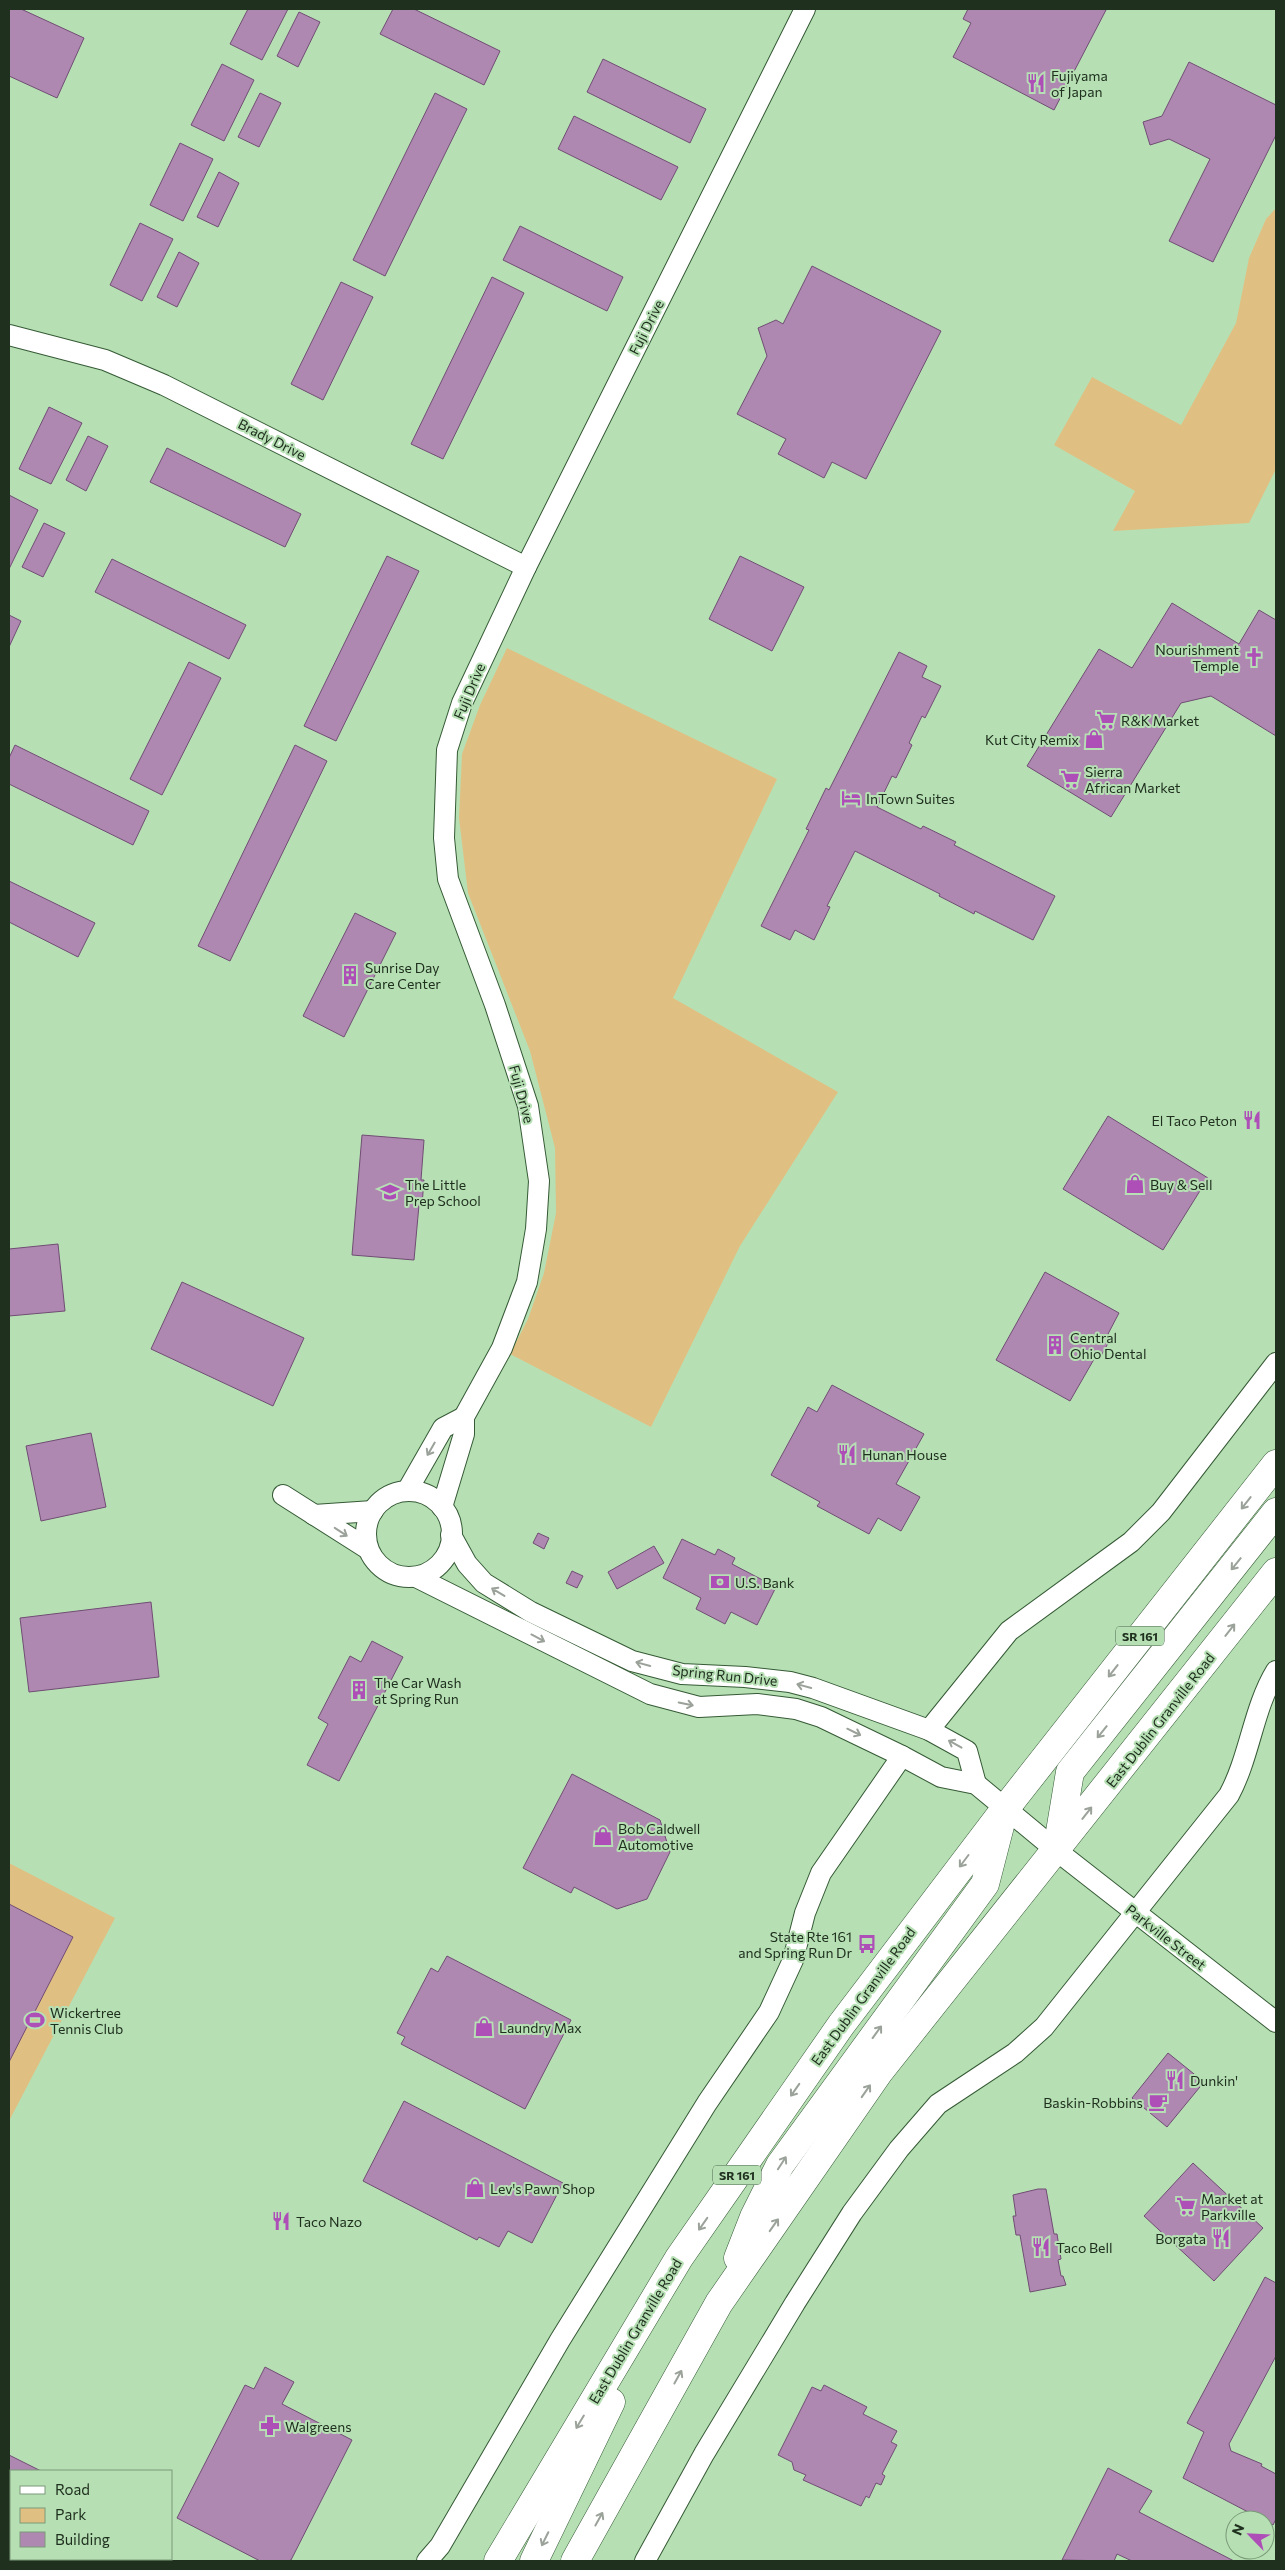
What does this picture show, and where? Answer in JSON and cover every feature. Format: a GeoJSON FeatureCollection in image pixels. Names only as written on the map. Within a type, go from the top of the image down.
{"type":"FeatureCollection","features":[{"type":"Feature","properties":{"kind":"main road","name":"East Dublin Granville Road"},"geometry":{"type":"LineString","coordinates":[[498,2561],[679,2258],[840,2025],[1005,1808],[1276,1464]]}},
{"type":"Feature","properties":{"kind":"main road"},"geometry":{"type":"LineString","coordinates":[[1057,1851],[1070,1772],[1276,1512]]}},
{"type":"Feature","properties":{"kind":"main road","name":"East Dublin Granville Road"},"geometry":{"type":"LineString","coordinates":[[575,2561],[719,2303],[879,2072],[1057,1851],[1276,1572]]}},
{"type":"Feature","properties":{"kind":"main road"},"geometry":{"type":"LineString","coordinates":[[719,2303],[754,2217],[780,2165],[985,1884],[1005,1808]]}},
{"type":"Feature","properties":{"kind":"main road"},"geometry":{"type":"LineString","coordinates":[[534,2561],[679,2258]]}},
{"type":"Feature","properties":{"kind":"street","name":"Fuji Drive"},"geometry":{"type":"LineString","coordinates":[[442,1507],[464,1434],[464,1417],[502,1348],[527,1282],[536,1229],[539,1181],[528,1106],[495,1004],[448,879],[444,838],[447,750],[462,703],[526,567],[805,9]]}},
{"type":"Feature","properties":{"kind":"street","name":"Brady Drive"},"geometry":{"type":"LineString","coordinates":[[9,335],[105,360],[164,385],[526,567]]}},
{"type":"Feature","properties":{"kind":"street"},"geometry":{"type":"LineString","coordinates":[[929,1730],[1009,1631],[1131,1542],[1161,1512],[1276,1363]]}},
{"type":"Feature","properties":{"kind":"street"},"geometry":{"type":"LineString","coordinates":[[407,1491],[443,1428],[464,1417]]}},
{"type":"Feature","properties":{"kind":"street"},"geometry":{"type":"LineString","coordinates":[[407,1491],[420,1493],[432,1498],[442,1507],[449,1520],[452,1535],[449,1549],[442,1562],[431,1571],[416,1577],[395,1575],[384,1570],[375,1561],[368,1549],[367,1523],[373,1511],[382,1501],[394,1494],[407,1491]]}},
{"type":"Feature","properties":{"kind":"street"},"geometry":{"type":"LineString","coordinates":[[283,1495],[368,1549]]}},
{"type":"Feature","properties":{"kind":"street"},"geometry":{"type":"LineString","coordinates":[[314,1514],[373,1511]]}},
{"type":"Feature","properties":{"kind":"street","name":"Spring Run Drive"},"geometry":{"type":"LineString","coordinates":[[452,1535],[467,1564],[484,1583],[531,1612],[632,1661],[682,1674],[790,1682],[813,1688],[929,1730],[968,1751],[976,1784]]}},
{"type":"Feature","properties":{"kind":"street","name":"Spring Run Drive"},"geometry":{"type":"LineString","coordinates":[[416,1577],[650,1694],[699,1706],[757,1704],[796,1709],[821,1717],[941,1777],[976,1784],[1057,1851]]}},
{"type":"Feature","properties":{"kind":"street"},"geometry":{"type":"LineString","coordinates":[[644,2561],[704,2454],[795,2303],[852,2213],[899,2149],[938,2104],[1015,2053],[1044,2027],[1228,1795],[1238,1777],[1262,1704],[1276,1671]]}},
{"type":"Feature","properties":{"kind":"street"},"geometry":{"type":"LineString","coordinates":[[427,2561],[440,2546],[560,2340],[708,2103],[764,2020],[793,1960],[804,1913],[821,1873],[902,1756]]}},
{"type":"Feature","properties":{"kind":"street","name":"Parkville Street"},"geometry":{"type":"LineString","coordinates":[[1057,1851],[1276,2022]]}},
{"type":"Feature","properties":{"kind":"green space"},"geometry":{"type":"Polygon","coordinates":[[[1276,208],[1276,469],[1249,523],[1113,531],[1135,491],[1054,445],[1092,377],[1181,425],[1236,323],[1249,258],[1266,219],[1276,208]]]}},
{"type":"Feature","properties":{"kind":"green space"},"geometry":{"type":"Polygon","coordinates":[[[507,648],[777,779],[673,998],[838,1092],[740,1246],[651,1427],[510,1354],[528,1319],[544,1273],[556,1213],[555,1148],[530,1051],[468,893],[459,818],[462,754],[480,705],[507,648]]]}},
{"type":"Feature","properties":{"kind":"green space","name":"Wickertree Tennis Club"},"geometry":{"type":"Polygon","coordinates":[[[9,1863],[115,1918],[9,2121],[9,1863]]]}},
{"type":"Feature","properties":{"kind":"building"},"geometry":{"type":"Polygon","coordinates":[[[9,9],[21,9],[84,38],[57,98],[9,76],[9,9]]]}},
{"type":"Feature","properties":{"kind":"building"},"geometry":{"type":"Polygon","coordinates":[[[248,9],[288,9],[262,60],[230,44],[248,9]]]}},
{"type":"Feature","properties":{"kind":"building"},"geometry":{"type":"Polygon","coordinates":[[[393,9],[414,9],[500,51],[484,85],[380,34],[393,9]]]}},
{"type":"Feature","properties":{"kind":"building","name":"Fujiyama of Japan"},"geometry":{"type":"Polygon","coordinates":[[[968,9],[1106,10],[1054,110],[953,57],[971,23],[963,19],[968,9]]]}},
{"type":"Feature","properties":{"kind":"building"},"geometry":{"type":"Polygon","coordinates":[[[299,12],[320,22],[298,67],[277,56],[299,12]]]}},
{"type":"Feature","properties":{"kind":"building"},"geometry":{"type":"Polygon","coordinates":[[[603,59],[706,109],[690,143],[587,92],[603,59]]]}},
{"type":"Feature","properties":{"kind":"building"},"geometry":{"type":"Polygon","coordinates":[[[1189,62],[1276,105],[1276,135],[1213,262],[1169,241],[1210,159],[1169,139],[1150,145],[1143,122],[1162,116],[1189,62]]]}},
{"type":"Feature","properties":{"kind":"building"},"geometry":{"type":"Polygon","coordinates":[[[222,64],[254,80],[224,141],[191,125],[222,64]]]}},
{"type":"Feature","properties":{"kind":"building"},"geometry":{"type":"Polygon","coordinates":[[[260,93],[281,103],[259,147],[238,137],[260,93]]]}},
{"type":"Feature","properties":{"kind":"building"},"geometry":{"type":"Polygon","coordinates":[[[435,93],[467,109],[385,276],[353,260],[435,93]]]}},
{"type":"Feature","properties":{"kind":"building"},"geometry":{"type":"Polygon","coordinates":[[[574,116],[678,167],[661,200],[558,149],[574,116]]]}},
{"type":"Feature","properties":{"kind":"building"},"geometry":{"type":"Polygon","coordinates":[[[180,143],[213,159],[183,221],[150,205],[180,143]]]}},
{"type":"Feature","properties":{"kind":"building"},"geometry":{"type":"Polygon","coordinates":[[[219,172],[239,183],[218,227],[197,217],[219,172]]]}},
{"type":"Feature","properties":{"kind":"building"},"geometry":{"type":"Polygon","coordinates":[[[140,223],[173,239],[142,301],[110,285],[140,223]]]}},
{"type":"Feature","properties":{"kind":"building"},"geometry":{"type":"Polygon","coordinates":[[[520,226],[623,277],[607,311],[503,260],[520,226]]]}},
{"type":"Feature","properties":{"kind":"building"},"geometry":{"type":"Polygon","coordinates":[[[179,252],[199,263],[177,307],[157,297],[179,252]]]}},
{"type":"Feature","properties":{"kind":"building"},"geometry":{"type":"Polygon","coordinates":[[[812,266],[941,331],[866,479],[832,462],[824,478],[778,454],[786,439],[737,414],[767,356],[758,328],[776,320],[783,324],[812,266]]]}},
{"type":"Feature","properties":{"kind":"building"},"geometry":{"type":"Polygon","coordinates":[[[492,277],[524,293],[443,459],[411,444],[492,277]]]}},
{"type":"Feature","properties":{"kind":"building"},"geometry":{"type":"Polygon","coordinates":[[[341,282],[373,297],[323,400],[291,384],[341,282]]]}},
{"type":"Feature","properties":{"kind":"building"},"geometry":{"type":"Polygon","coordinates":[[[49,407],[82,423],[51,484],[19,469],[49,407]]]}},
{"type":"Feature","properties":{"kind":"building"},"geometry":{"type":"Polygon","coordinates":[[[88,436],[108,446],[86,491],[66,480],[88,436]]]}},
{"type":"Feature","properties":{"kind":"building"},"geometry":{"type":"Polygon","coordinates":[[[167,448],[301,514],[285,547],[150,482],[167,448]]]}},
{"type":"Feature","properties":{"kind":"building"},"geometry":{"type":"Polygon","coordinates":[[[9,495],[38,510],[9,569],[9,495]]]}},
{"type":"Feature","properties":{"kind":"building"},"geometry":{"type":"Polygon","coordinates":[[[44,523],[65,533],[43,577],[22,567],[44,523]]]}},
{"type":"Feature","properties":{"kind":"building"},"geometry":{"type":"Polygon","coordinates":[[[387,556],[419,571],[336,741],[304,726],[387,556]]]}},
{"type":"Feature","properties":{"kind":"building"},"geometry":{"type":"Polygon","coordinates":[[[740,556],[804,587],[772,651],[709,619],[740,556]]]}},
{"type":"Feature","properties":{"kind":"building"},"geometry":{"type":"Polygon","coordinates":[[[112,559],[246,625],[229,659],[95,592],[112,559]]]}},
{"type":"Feature","properties":{"kind":"building"},"geometry":{"type":"Polygon","coordinates":[[[1172,603],[1239,644],[1259,610],[1276,620],[1276,736],[1211,696],[1181,703],[1111,817],[1027,766],[1099,649],[1132,668],[1172,603]]]}},
{"type":"Feature","properties":{"kind":"building"},"geometry":{"type":"Polygon","coordinates":[[[9,615],[21,621],[9,647],[9,615]]]}},
{"type":"Feature","properties":{"kind":"building","name":"InTown Suites"},"geometry":{"type":"Polygon","coordinates":[[[899,652],[927,666],[922,677],[941,686],[925,718],[922,716],[909,743],[912,745],[896,778],[892,776],[877,807],[921,829],[923,826],[956,842],[954,845],[1055,896],[1033,940],[975,911],[974,914],[939,896],[940,894],[855,851],[827,906],[830,907],[814,940],[795,930],[790,940],[761,926],[809,830],[806,829],[826,788],[829,790],[899,652]]]}},
{"type":"Feature","properties":{"kind":"building"},"geometry":{"type":"Polygon","coordinates":[[[189,662],[221,678],[162,795],[130,779],[189,662]]]}},
{"type":"Feature","properties":{"kind":"building"},"geometry":{"type":"Polygon","coordinates":[[[15,745],[149,811],[133,845],[9,784],[9,758],[15,745]]]}},
{"type":"Feature","properties":{"kind":"building"},"geometry":{"type":"Polygon","coordinates":[[[295,745],[327,761],[230,961],[198,946],[295,745]]]}},
{"type":"Feature","properties":{"kind":"building"},"geometry":{"type":"Polygon","coordinates":[[[9,881],[95,923],[78,957],[9,922],[9,881]]]}},
{"type":"Feature","properties":{"kind":"building","name":"Sunrise Day Care Center"},"geometry":{"type":"Polygon","coordinates":[[[355,913],[396,933],[344,1037],[303,1016],[355,913]]]}},
{"type":"Feature","properties":{"kind":"building","name":"Buy & Sell"},"geometry":{"type":"Polygon","coordinates":[[[1108,1116],[1208,1178],[1163,1250],[1063,1189],[1108,1116]]]}},
{"type":"Feature","properties":{"kind":"building","name":"The Little Prep School"},"geometry":{"type":"Polygon","coordinates":[[[362,1135],[424,1140],[421,1180],[424,1180],[422,1205],[419,1205],[414,1260],[352,1255],[362,1135]]]}},
{"type":"Feature","properties":{"kind":"building"},"geometry":{"type":"Polygon","coordinates":[[[58,1244],[65,1311],[9,1316],[9,1249],[58,1244]]]}},
{"type":"Feature","properties":{"kind":"building","name":"Central Ohio Dental"},"geometry":{"type":"Polygon","coordinates":[[[1045,1272],[1119,1313],[1108,1334],[1112,1336],[1101,1356],[1097,1354],[1070,1401],[996,1360],[1045,1272]]]}},
{"type":"Feature","properties":{"kind":"building"},"geometry":{"type":"Polygon","coordinates":[[[182,1282],[304,1338],[273,1406],[151,1349],[182,1282]]]}},
{"type":"Feature","properties":{"kind":"building","name":"Hunan House"},"geometry":{"type":"Polygon","coordinates":[[[832,1385],[924,1434],[896,1484],[920,1497],[901,1531],[878,1518],[869,1534],[817,1506],[820,1502],[771,1475],[808,1407],[817,1412],[832,1385]]]}},
{"type":"Feature","properties":{"kind":"building"},"geometry":{"type":"Polygon","coordinates":[[[91,1433],[106,1507],[41,1521],[26,1446],[91,1433]]]}},
{"type":"Feature","properties":{"kind":"building"},"geometry":{"type":"Polygon","coordinates":[[[538,1533],[549,1538],[544,1549],[533,1543],[538,1533]]]}},
{"type":"Feature","properties":{"kind":"building","name":"U.S. Bank"},"geometry":{"type":"Polygon","coordinates":[[[682,1539],[715,1555],[718,1549],[735,1558],[732,1564],[776,1587],[757,1625],[731,1612],[725,1624],[696,1609],[701,1598],[663,1578],[682,1539]]]}},
{"type":"Feature","properties":{"kind":"building"},"geometry":{"type":"Polygon","coordinates":[[[654,1546],[664,1563],[617,1589],[608,1572],[654,1546]]]}},
{"type":"Feature","properties":{"kind":"building"},"geometry":{"type":"Polygon","coordinates":[[[572,1571],[583,1576],[577,1588],[566,1583],[572,1571]]]}},
{"type":"Feature","properties":{"kind":"building"},"geometry":{"type":"Polygon","coordinates":[[[151,1602],[159,1677],[29,1692],[20,1618],[151,1602]]]}},
{"type":"Feature","properties":{"kind":"building","name":"The Car Wash at Spring Run"},"geometry":{"type":"Polygon","coordinates":[[[372,1641],[403,1657],[339,1781],[307,1765],[328,1724],[318,1718],[350,1656],[361,1662],[372,1641]]]}},
{"type":"Feature","properties":{"kind":"building","name":"Bob Caldwell Automotive"},"geometry":{"type":"Polygon","coordinates":[[[572,1774],[660,1820],[670,1852],[647,1899],[617,1909],[574,1887],[571,1893],[523,1868],[572,1774]]]}},
{"type":"Feature","properties":{"kind":"building"},"geometry":{"type":"Polygon","coordinates":[[[9,1904],[73,1937],[9,2062],[9,1904]]]}},
{"type":"Feature","properties":{"kind":"building","name":"Laundry Max"},"geometry":{"type":"Polygon","coordinates":[[[447,1956],[571,2020],[525,2109],[401,2044],[405,2037],[397,2033],[431,1968],[438,1972],[447,1956]]]}},
{"type":"Feature","properties":{"kind":"building"},"geometry":{"type":"Polygon","coordinates":[[[1168,2053],[1204,2082],[1167,2127],[1132,2098],[1168,2053]]]}},
{"type":"Feature","properties":{"kind":"building"},"geometry":{"type":"Polygon","coordinates":[[[404,2101],[563,2183],[532,2243],[508,2231],[499,2247],[479,2237],[477,2240],[363,2181],[404,2101]]]}},
{"type":"Feature","properties":{"kind":"building"},"geometry":{"type":"Polygon","coordinates":[[[1193,2163],[1263,2228],[1214,2281],[1144,2216],[1193,2163]]]}},
{"type":"Feature","properties":{"kind":"building","name":"Taco Bell"},"geometry":{"type":"Polygon","coordinates":[[[1046,2189],[1054,2234],[1057,2234],[1061,2259],[1058,2260],[1061,2276],[1063,2276],[1066,2285],[1030,2292],[1020,2235],[1016,2235],[1013,2216],[1016,2216],[1013,2195],[1046,2189]]]}},
{"type":"Feature","properties":{"kind":"building"},"geometry":{"type":"Polygon","coordinates":[[[1265,2277],[1276,2283],[1276,2356],[1229,2444],[1231,2451],[1262,2464],[1261,2466],[1276,2474],[1275,2521],[1275,2510],[1244,2510],[1183,2478],[1204,2432],[1187,2423],[1265,2277]]]}},
{"type":"Feature","properties":{"kind":"building","name":"Walgreens"},"geometry":{"type":"Polygon","coordinates":[[[265,2367],[294,2382],[282,2404],[352,2440],[291,2560],[288,2561],[260,2561],[177,2518],[245,2385],[254,2389],[265,2367]]]}},
{"type":"Feature","properties":{"kind":"building"},"geometry":{"type":"Polygon","coordinates":[[[824,2385],[867,2407],[863,2414],[897,2431],[891,2442],[897,2445],[882,2474],[885,2476],[881,2485],[876,2483],[869,2498],[866,2496],[861,2506],[803,2480],[806,2475],[794,2470],[792,2462],[778,2455],[812,2387],[821,2391],[824,2385]]]}},
{"type":"Feature","properties":{"kind":"building"},"geometry":{"type":"Polygon","coordinates":[[[9,2455],[39,2470],[10,2470],[10,2560],[82,2560],[9,2561],[9,2455]]]}},
{"type":"Feature","properties":{"kind":"building"},"geometry":{"type":"Polygon","coordinates":[[[1108,2468],[1152,2491],[1139,2512],[1225,2556],[1225,2560],[1234,2561],[1132,2561],[1117,2554],[1114,2561],[1062,2560],[1108,2468]]]}},
{"type":"Feature","properties":{"kind":"place","name":"Fujiyama of Japan"},"geometry":{"type":"Point","coordinates":[1036,83]}},
{"type":"Feature","properties":{"kind":"place","name":"Nourishment Temple"},"geometry":{"type":"Point","coordinates":[1254,657]}},
{"type":"Feature","properties":{"kind":"place","name":"R&K Market"},"geometry":{"type":"Point","coordinates":[1106,720]}},
{"type":"Feature","properties":{"kind":"place","name":"Kut City Remix"},"geometry":{"type":"Point","coordinates":[1094,739]}},
{"type":"Feature","properties":{"kind":"place","name":"Sierra African Market"},"geometry":{"type":"Point","coordinates":[1070,779]}},
{"type":"Feature","properties":{"kind":"place","name":"InTown Suites"},"geometry":{"type":"Point","coordinates":[851,798]}},
{"type":"Feature","properties":{"kind":"place","name":"Sunrise Day Care Center"},"geometry":{"type":"Point","coordinates":[350,975]}},
{"type":"Feature","properties":{"kind":"place","name":"El Taco Peton"},"geometry":{"type":"Point","coordinates":[1252,1120]}},
{"type":"Feature","properties":{"kind":"place","name":"Buy & Sell"},"geometry":{"type":"Point","coordinates":[1135,1184]}},
{"type":"Feature","properties":{"kind":"place","name":"The Little Prep School"},"geometry":{"type":"Point","coordinates":[390,1192]}},
{"type":"Feature","properties":{"kind":"place","name":"Central Ohio Dental"},"geometry":{"type":"Point","coordinates":[1055,1345]}},
{"type":"Feature","properties":{"kind":"place","name":"Hunan House"},"geometry":{"type":"Point","coordinates":[847,1454]}},
{"type":"Feature","properties":{"kind":"place","name":"U.S. Bank"},"geometry":{"type":"Point","coordinates":[720,1582]}},
{"type":"Feature","properties":{"kind":"place","name":"The Car Wash at Spring Run"},"geometry":{"type":"Point","coordinates":[359,1690]}},
{"type":"Feature","properties":{"kind":"place","name":"Bob Caldwell Automotive"},"geometry":{"type":"Point","coordinates":[603,1836]}},
{"type":"Feature","properties":{"kind":"place","name":"State Rte 161 and Spring Run Dr"},"geometry":{"type":"Point","coordinates":[867,1944]}},
{"type":"Feature","properties":{"kind":"place","name":"Wickertree Tennis Club"},"geometry":{"type":"Point","coordinates":[35,2020]}},
{"type":"Feature","properties":{"kind":"place","name":"Laundry Max"},"geometry":{"type":"Point","coordinates":[484,2027]}},
{"type":"Feature","properties":{"kind":"place","name":"Dunkin'"},"geometry":{"type":"Point","coordinates":[1175,2080]}},
{"type":"Feature","properties":{"kind":"place","name":"Baskin-Robbins"},"geometry":{"type":"Point","coordinates":[1158,2102]}},
{"type":"Feature","properties":{"kind":"place","name":"Lev's Pawn Shop"},"geometry":{"type":"Point","coordinates":[475,2188]}},
{"type":"Feature","properties":{"kind":"place","name":"Market at Parkville"},"geometry":{"type":"Point","coordinates":[1186,2206]}},
{"type":"Feature","properties":{"kind":"place","name":"Taco Nazo"},"geometry":{"type":"Point","coordinates":[281,2221]}},
{"type":"Feature","properties":{"kind":"place","name":"Borgata"},"geometry":{"type":"Point","coordinates":[1221,2238]}},
{"type":"Feature","properties":{"kind":"place","name":"Taco Bell"},"geometry":{"type":"Point","coordinates":[1041,2247]}},
{"type":"Feature","properties":{"kind":"place","name":"Walgreens"},"geometry":{"type":"Point","coordinates":[270,2426]}}]}
